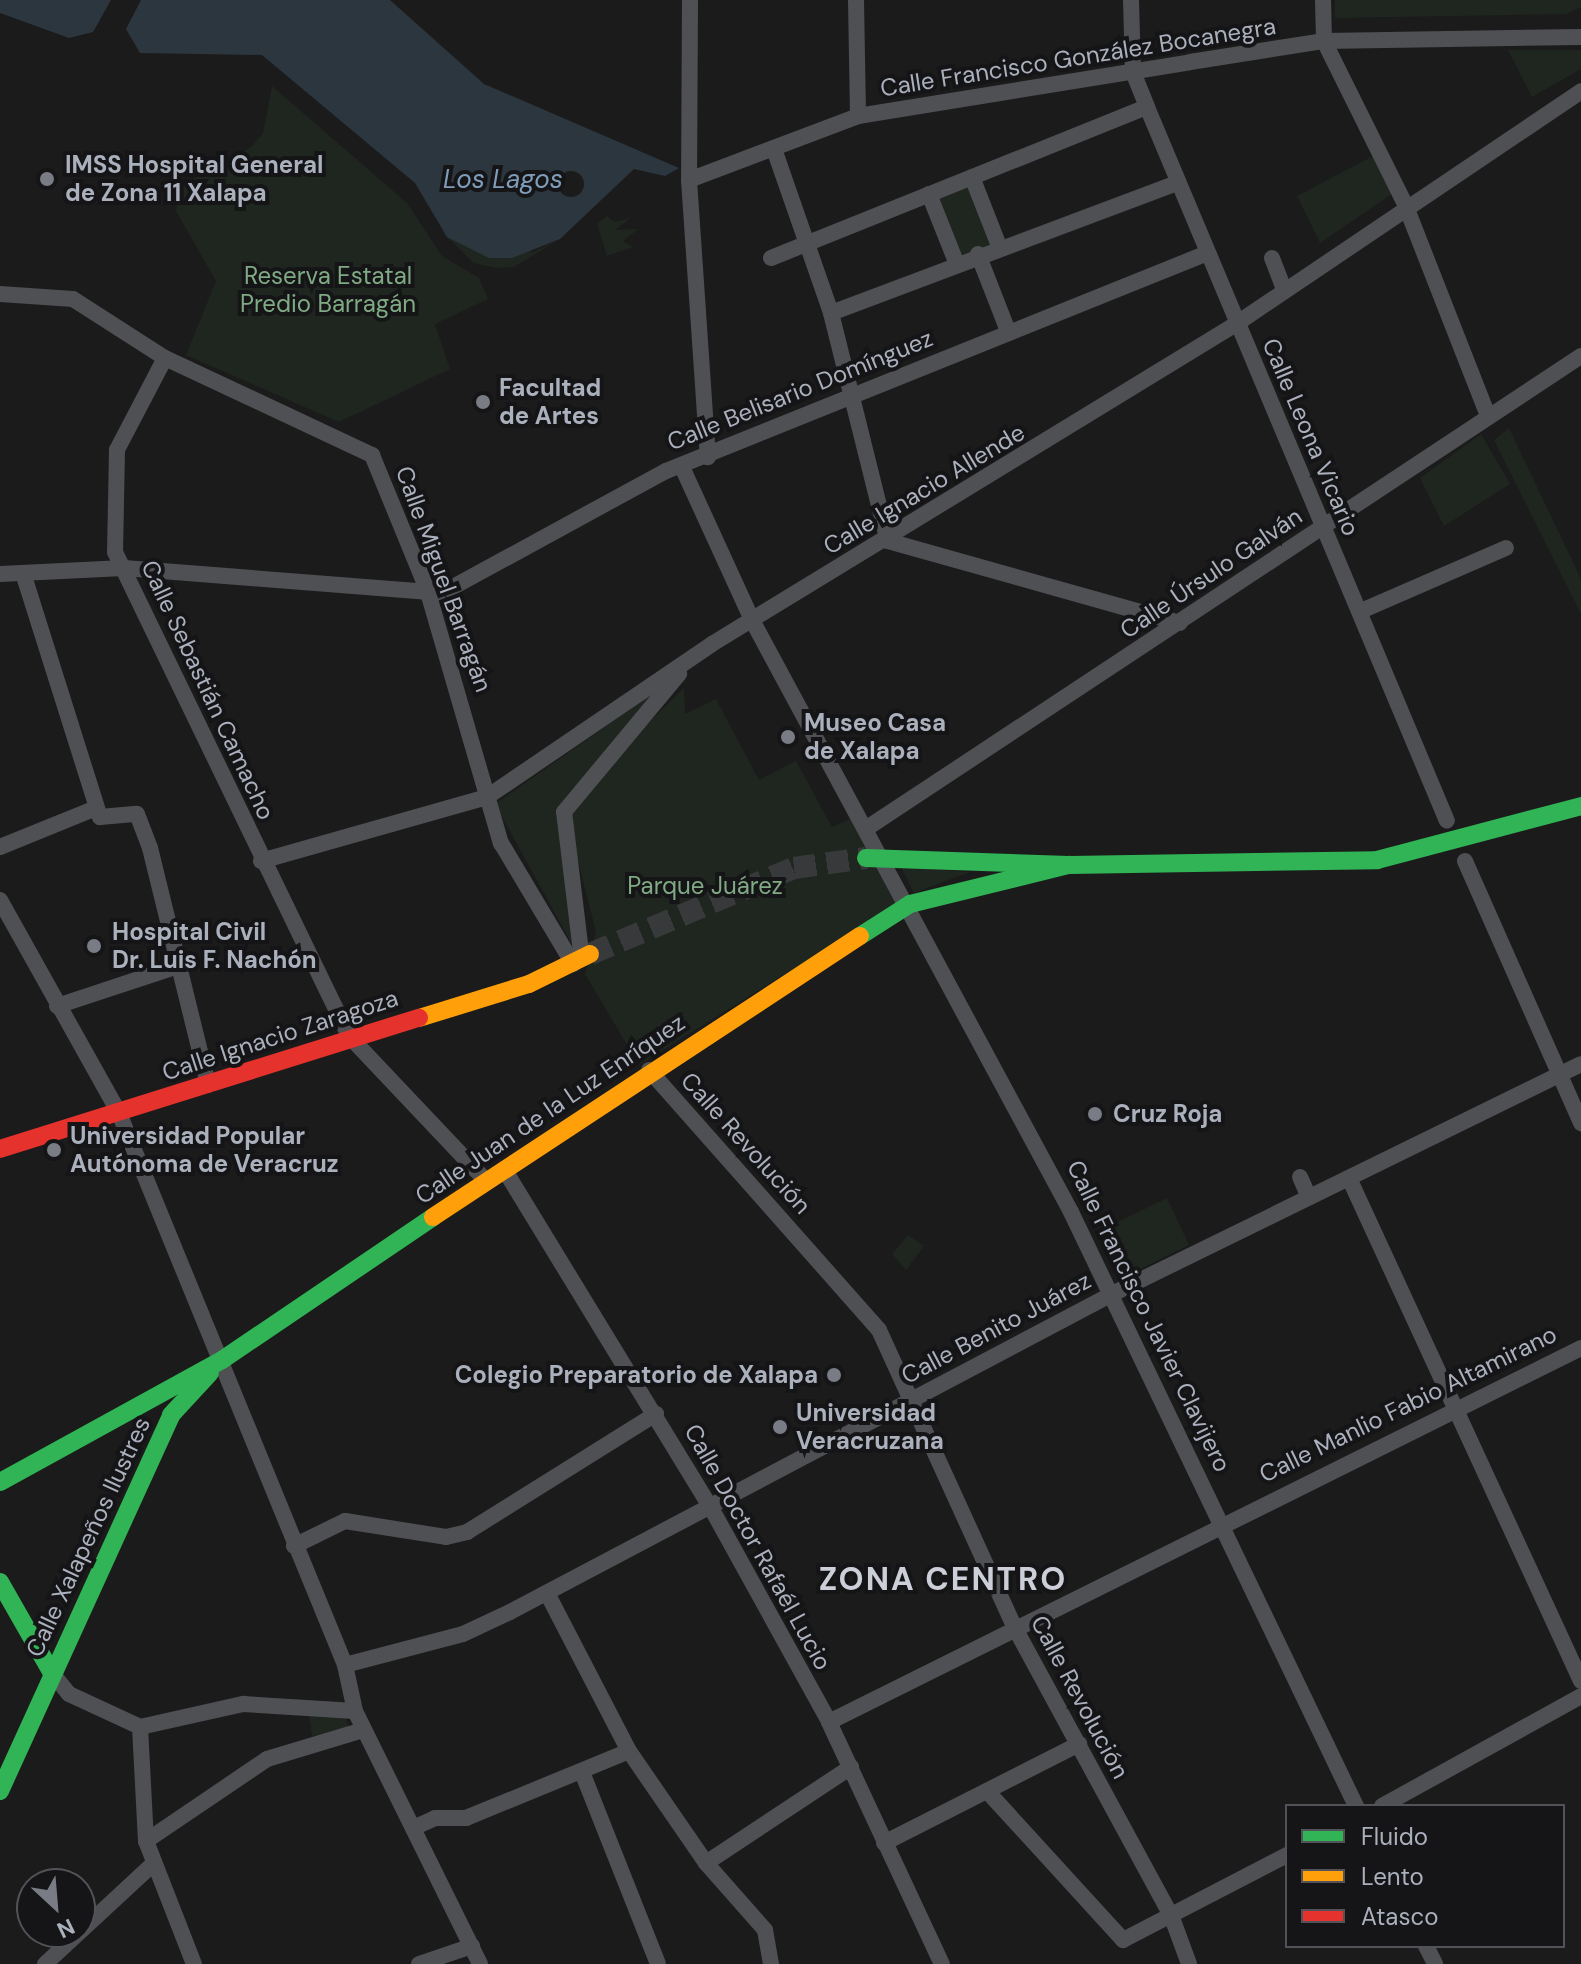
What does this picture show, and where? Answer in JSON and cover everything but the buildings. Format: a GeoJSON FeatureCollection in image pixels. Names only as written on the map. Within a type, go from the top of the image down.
{"type":"FeatureCollection","features":[{"type":"Feature","properties":{"kind":"main road"},"geometry":{"type":"LineString","coordinates":[[874,857],[1069,865],[1377,860],[1581,806]]}},
{"type":"Feature","properties":{"kind":"main road","name":"Calle Juan de la Luz Enríquez"},"geometry":{"type":"LineString","coordinates":[[222,1360],[649,1070],[910,904],[1069,865]]}},
{"type":"Feature","properties":{"kind":"main road","name":"Calle Ignacio Zaragoza"},"geometry":{"type":"LineString","coordinates":[[4,1145],[119,1113],[349,1036],[529,984],[582,957]]}},
{"type":"Feature","properties":{"kind":"main road"},"geometry":{"type":"LineString","coordinates":[[0,1482],[222,1360]]}},
{"type":"Feature","properties":{"kind":"main road","name":"Calle Xalapeños Ilustres"},"geometry":{"type":"LineString","coordinates":[[0,1791],[171,1415],[222,1360]]}},
{"type":"Feature","properties":{"kind":"main road"},"geometry":{"type":"LineString","coordinates":[[0,1582],[52,1673]]}},
{"type":"Feature","properties":{"kind":"street"},"geometry":{"type":"LineString","coordinates":[[690,0],[689,180],[708,457]]}},
{"type":"Feature","properties":{"kind":"street"},"geometry":{"type":"LineString","coordinates":[[856,0],[858,116]]}},
{"type":"Feature","properties":{"kind":"street"},"geometry":{"type":"LineString","coordinates":[[1131,0],[1133,72]]}},
{"type":"Feature","properties":{"kind":"street"},"geometry":{"type":"LineString","coordinates":[[1323,0],[1324,41],[1405,204],[1488,416]]}},
{"type":"Feature","properties":{"kind":"street","name":"Calle Francisco González Bocanegra"},"geometry":{"type":"LineString","coordinates":[[689,180],[858,116],[1324,41],[1581,37]]}},
{"type":"Feature","properties":{"kind":"street","name":"Calle Leona Vicario"},"geometry":{"type":"LineString","coordinates":[[1133,72],[1205,254],[1361,611],[1447,821]]}},
{"type":"Feature","properties":{"kind":"street","name":"Calle Ignacio Allende"},"geometry":{"type":"LineString","coordinates":[[261,861],[487,797],[680,673],[752,620],[888,541],[1236,324],[1405,204],[1581,91]]}},
{"type":"Feature","properties":{"kind":"street"},"geometry":{"type":"LineString","coordinates":[[771,258],[1147,107]]}},
{"type":"Feature","properties":{"kind":"street"},"geometry":{"type":"LineString","coordinates":[[774,149],[831,313],[888,541],[1180,623]]}},
{"type":"Feature","properties":{"kind":"street"},"geometry":{"type":"LineString","coordinates":[[972,177],[999,246]]}},
{"type":"Feature","properties":{"kind":"street"},"geometry":{"type":"LineString","coordinates":[[831,313],[956,262],[1176,183]]}},
{"type":"Feature","properties":{"kind":"street"},"geometry":{"type":"LineString","coordinates":[[929,194],[956,262]]}},
{"type":"Feature","properties":{"kind":"street"},"geometry":{"type":"LineString","coordinates":[[978,254],[1008,331]]}},
{"type":"Feature","properties":{"kind":"street","name":"Calle Belisario Domínguez"},"geometry":{"type":"LineString","coordinates":[[0,574],[124,568],[427,589],[442,593],[682,467],[853,392],[1205,254]]}},
{"type":"Feature","properties":{"kind":"street"},"geometry":{"type":"LineString","coordinates":[[1272,258],[1284,290]]}},
{"type":"Feature","properties":{"kind":"street","name":"Calle Miguel Barragán"},"geometry":{"type":"LineString","coordinates":[[0,294],[73,299],[165,358],[360,445],[380,469],[427,589],[501,843],[582,957]]}},
{"type":"Feature","properties":{"kind":"street","name":"Calle Úrsulo Galván"},"geometry":{"type":"LineString","coordinates":[[867,828],[1581,356]]}},
{"type":"Feature","properties":{"kind":"street","name":"Calle Sebastián Camacho"},"geometry":{"type":"LineString","coordinates":[[165,358],[112,471],[110,539],[261,861],[349,1036],[486,1181]]}},
{"type":"Feature","properties":{"kind":"street","name":"Calle Francisco Javier Clavijero"},"geometry":{"type":"LineString","coordinates":[[682,467],[752,620],[867,828],[874,857],[910,904],[1112,1294],[1223,1520],[1355,1804]]}},
{"type":"Feature","properties":{"kind":"street"},"geometry":{"type":"LineString","coordinates":[[1361,611],[1506,548]]}},
{"type":"Feature","properties":{"kind":"street"},"geometry":{"type":"LineString","coordinates":[[23,573],[96,808],[105,819],[137,814],[208,1085]]}},
{"type":"Feature","properties":{"kind":"street"},"geometry":{"type":"LineString","coordinates":[[582,957],[564,812],[680,673]]}},
{"type":"Feature","properties":{"kind":"street"},"geometry":{"type":"LineString","coordinates":[[0,847],[96,808]]}},
{"type":"Feature","properties":{"kind":"street"},"geometry":{"type":"LineString","coordinates":[[1465,861],[1581,1123]]}},
{"type":"Feature","properties":{"kind":"street"},"geometry":{"type":"LineString","coordinates":[[0,900],[119,1113],[345,1665],[355,1711],[363,1730],[480,1964]]}},
{"type":"Feature","properties":{"kind":"street"},"geometry":{"type":"LineString","coordinates":[[57,1006],[175,967]]}},
{"type":"Feature","properties":{"kind":"street","name":"Calle Benito Juárez"},"geometry":{"type":"LineString","coordinates":[[345,1665],[463,1634],[547,1593],[1112,1294],[1581,1064]]}},
{"type":"Feature","properties":{"kind":"street","name":"Calle Revolución"},"geometry":{"type":"LineString","coordinates":[[649,1070],[730,1169],[858,1298],[915,1398],[1016,1630],[1171,1915],[1189,1964]]}},
{"type":"Feature","properties":{"kind":"street","name":"Calle Doctor Rafaél Lucio"},"geometry":{"type":"LineString","coordinates":[[504,1169],[710,1506],[829,1722],[942,1964]]}},
{"type":"Feature","properties":{"kind":"street"},"geometry":{"type":"LineString","coordinates":[[1300,1177],[1309,1197]]}},
{"type":"Feature","properties":{"kind":"street"},"geometry":{"type":"LineString","coordinates":[[1349,1178],[1581,1681]]}},
{"type":"Feature","properties":{"kind":"street","name":"Calle Manlio Fabio Altamirano"},"geometry":{"type":"LineString","coordinates":[[829,1722],[1016,1630],[1223,1520],[1581,1348]]}},
{"type":"Feature","properties":{"kind":"street"},"geometry":{"type":"LineString","coordinates":[[294,1546],[345,1521],[446,1537],[467,1532],[656,1414]]}},
{"type":"Feature","properties":{"kind":"street"},"geometry":{"type":"LineString","coordinates":[[547,1593],[629,1751],[706,1863],[765,1930],[771,1964]]}},
{"type":"Feature","properties":{"kind":"street"},"geometry":{"type":"LineString","coordinates":[[52,1673],[69,1694],[140,1727],[243,1704],[355,1711]]}},
{"type":"Feature","properties":{"kind":"street"},"geometry":{"type":"LineString","coordinates":[[1386,1804],[1581,1696]]}},
{"type":"Feature","properties":{"kind":"street"},"geometry":{"type":"LineString","coordinates":[[140,1727],[146,1841],[194,1964]]}},
{"type":"Feature","properties":{"kind":"street"},"geometry":{"type":"LineString","coordinates":[[146,1841],[267,1759],[363,1730]]}},
{"type":"Feature","properties":{"kind":"street"},"geometry":{"type":"LineString","coordinates":[[884,1843],[1079,1744]]}},
{"type":"Feature","properties":{"kind":"street"},"geometry":{"type":"LineString","coordinates":[[413,1828],[435,1818],[466,1818],[629,1751]]}},
{"type":"Feature","properties":{"kind":"street"},"geometry":{"type":"LineString","coordinates":[[706,1863],[851,1767]]}},
{"type":"Feature","properties":{"kind":"street"},"geometry":{"type":"LineString","coordinates":[[582,1772],[658,1964]]}},
{"type":"Feature","properties":{"kind":"street"},"geometry":{"type":"LineString","coordinates":[[987,1791],[1123,1940],[1285,1856]]}},
{"type":"Feature","properties":{"kind":"street"},"geometry":{"type":"LineString","coordinates":[[45,1964],[153,1864]]}},
{"type":"Feature","properties":{"kind":"street"},"geometry":{"type":"LineString","coordinates":[[419,1964],[472,1946]]}},
{"type":"Feature","properties":{"kind":"green space"},"geometry":{"type":"Polygon","coordinates":[[[1335,0],[1581,0],[1581,7],[1566,14],[1335,18],[1335,0]]]}},
{"type":"Feature","properties":{"kind":"green space"},"geometry":{"type":"Polygon","coordinates":[[[1508,50],[1581,50],[1581,69],[1532,97],[1508,50]]]}},
{"type":"Feature","properties":{"kind":"green space","name":"Reserva Estatal Predio Barragán"},"geometry":{"type":"Polygon","coordinates":[[[272,86],[407,203],[442,256],[479,278],[488,299],[435,324],[450,369],[339,422],[186,355],[216,281],[176,211],[180,187],[251,147],[263,133],[272,86]]]}},
{"type":"Feature","properties":{"kind":"green space"},"geometry":{"type":"Polygon","coordinates":[[[1373,156],[1392,194],[1320,243],[1297,196],[1373,156]]]}},
{"type":"Feature","properties":{"kind":"green space"},"geometry":{"type":"Polygon","coordinates":[[[971,179],[996,244],[957,260],[932,195],[971,179]]]}},
{"type":"Feature","properties":{"kind":"green space"},"geometry":{"type":"Polygon","coordinates":[[[607,216],[614,222],[630,218],[615,230],[638,229],[623,241],[633,247],[607,256],[597,224],[607,216]]]}},
{"type":"Feature","properties":{"kind":"green space"},"geometry":{"type":"Polygon","coordinates":[[[443,233],[533,252],[560,239],[514,267],[496,268],[474,263],[443,233]]]}},
{"type":"Feature","properties":{"kind":"green space"},"geometry":{"type":"Polygon","coordinates":[[[1509,428],[1581,579],[1581,614],[1494,440],[1509,428]]]}},
{"type":"Feature","properties":{"kind":"green space"},"geometry":{"type":"Polygon","coordinates":[[[1481,434],[1510,484],[1444,526],[1420,478],[1481,434]]]}},
{"type":"Feature","properties":{"kind":"green space"},"geometry":{"type":"Polygon","coordinates":[[[671,681],[565,805],[574,948],[495,804],[671,681]]]}},
{"type":"Feature","properties":{"kind":"green space","name":"Parque Juárez"},"geometry":{"type":"Polygon","coordinates":[[[684,688],[685,714],[716,699],[759,780],[796,761],[832,827],[850,819],[897,904],[639,1065],[585,974],[596,932],[568,822],[578,792],[684,688]]]}},
{"type":"Feature","properties":{"kind":"green space"},"geometry":{"type":"Polygon","coordinates":[[[901,867],[970,872],[914,893],[901,867]]]}},
{"type":"Feature","properties":{"kind":"green space"},"geometry":{"type":"Polygon","coordinates":[[[1167,1198],[1189,1245],[1120,1279],[1097,1232],[1167,1198]]]}},
{"type":"Feature","properties":{"kind":"green space"},"geometry":{"type":"Polygon","coordinates":[[[908,1235],[924,1246],[906,1270],[892,1254],[908,1235]]]}},
{"type":"Feature","properties":{"kind":"green space"},"geometry":{"type":"Polygon","coordinates":[[[309,1715],[345,1717],[350,1730],[312,1736],[309,1715]]]}},
{"type":"Feature","properties":{"kind":"water"},"geometry":{"type":"Polygon","coordinates":[[[0,0],[111,0],[93,32],[69,38],[0,13],[0,0]]]}},
{"type":"Feature","properties":{"kind":"water","name":"Los Lagos"},"geometry":{"type":"Polygon","coordinates":[[[141,0],[390,0],[484,84],[679,168],[665,176],[634,169],[560,239],[512,258],[489,258],[447,237],[415,183],[262,55],[140,53],[126,29],[141,0]]]}},
{"type":"Feature","properties":{"kind":"pier"},"geometry":{"type":"Polygon","coordinates":[[[571,171],[580,175],[584,184],[580,193],[571,197],[562,193],[558,184],[562,175],[571,171]]]}},
{"type":"Feature","properties":{"kind":"tunnel"},"geometry":{"type":"LineString","coordinates":[[590,954],[794,868],[866,858]]}},
{"type":"Feature","properties":{"kind":"traffic: fast"},"geometry":{"type":"LineString","coordinates":[[866,858],[1069,865],[1377,860],[1581,806]]}},
{"type":"Feature","properties":{"kind":"traffic: fast"},"geometry":{"type":"LineString","coordinates":[[860,936],[910,904],[1069,865]]}},
{"type":"Feature","properties":{"kind":"traffic: fast"},"geometry":{"type":"LineString","coordinates":[[0,1482],[222,1360],[433,1217]]}},
{"type":"Feature","properties":{"kind":"traffic: fast"},"geometry":{"type":"LineString","coordinates":[[0,1791],[171,1415],[210,1373]]}},
{"type":"Feature","properties":{"kind":"traffic: fast"},"geometry":{"type":"LineString","coordinates":[[0,1582],[52,1673]]}},
{"type":"Feature","properties":{"kind":"traffic: slow"},"geometry":{"type":"LineString","coordinates":[[433,1217],[860,936]]}},
{"type":"Feature","properties":{"kind":"traffic: slow"},"geometry":{"type":"LineString","coordinates":[[419,1018],[529,984],[590,954]]}},
{"type":"Feature","properties":{"kind":"traffic: jam"},"geometry":{"type":"LineString","coordinates":[[0,1149],[419,1018]]}},
{"type":"Feature","properties":{"kind":"place","name":"IMSS Hospital General de Zona 11 Xalapa"},"geometry":{"type":"Point","coordinates":[47,179]}},
{"type":"Feature","properties":{"kind":"place","name":"Facultad de Artes"},"geometry":{"type":"Point","coordinates":[483,402]}},
{"type":"Feature","properties":{"kind":"place","name":"Museo Casa de Xalapa"},"geometry":{"type":"Point","coordinates":[788,737]}},
{"type":"Feature","properties":{"kind":"place","name":"Hospital Civil Dr. Luis F. Nachón"},"geometry":{"type":"Point","coordinates":[94,946]}},
{"type":"Feature","properties":{"kind":"place","name":"Cruz Roja"},"geometry":{"type":"Point","coordinates":[1095,1114]}},
{"type":"Feature","properties":{"kind":"place","name":"Universidad Popular Autónoma de Veracruz"},"geometry":{"type":"Point","coordinates":[54,1150]}},
{"type":"Feature","properties":{"kind":"place","name":"Colegio Preparatorio de Xalapa"},"geometry":{"type":"Point","coordinates":[834,1375]}},
{"type":"Feature","properties":{"kind":"place","name":"Universidad Veracruzana"},"geometry":{"type":"Point","coordinates":[780,1427]}},
{"type":"Feature","properties":{"kind":"district","name":"ZONA CENTRO"},"geometry":{"type":"Point","coordinates":[943,1579]}}]}
